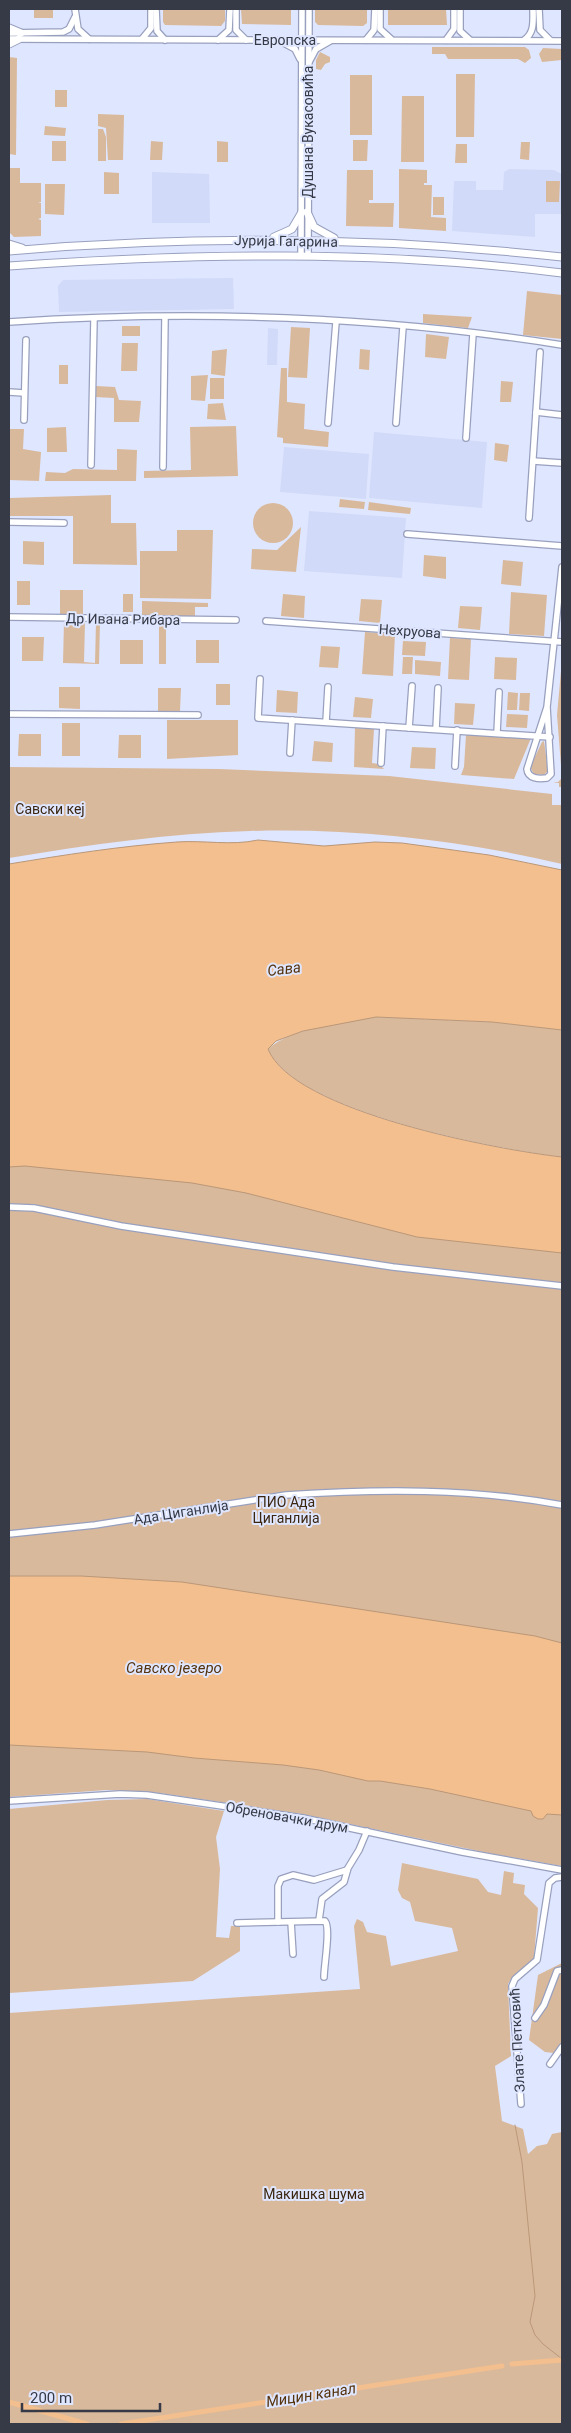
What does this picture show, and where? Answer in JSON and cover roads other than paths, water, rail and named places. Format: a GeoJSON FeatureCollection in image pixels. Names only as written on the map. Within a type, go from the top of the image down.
{"type":"FeatureCollection","features":[{"type":"Feature","properties":{"kind":"main road"},"geometry":{"type":"LineString","coordinates":[[9,28],[20,36],[9,44]]}},
{"type":"Feature","properties":{"kind":"main road"},"geometry":{"type":"LineString","coordinates":[[265,240],[288,232],[305,212],[317,230],[327,236],[344,241]]}},
{"type":"Feature","properties":{"kind":"main road","name":"Јурија Гагарина"},"geometry":{"type":"LineString","coordinates":[[9,252],[123,243],[305,240],[425,245],[561,256]]}},
{"type":"Feature","properties":{"kind":"main road"},"geometry":{"type":"LineString","coordinates":[[9,244],[30,250]]}},
{"type":"Feature","properties":{"kind":"main road","name":"Јурија Гагарина"},"geometry":{"type":"LineString","coordinates":[[9,267],[131,258],[304,256],[430,261],[561,273]]}},
{"type":"Feature","properties":{"kind":"street"},"geometry":{"type":"LineString","coordinates":[[75,9],[78,28],[89,39]]}},
{"type":"Feature","properties":{"kind":"street"},"geometry":{"type":"LineString","coordinates":[[142,39],[151,28],[151,9]]}},
{"type":"Feature","properties":{"kind":"street"},"geometry":{"type":"LineString","coordinates":[[156,9],[157,31],[165,40]]}},
{"type":"Feature","properties":{"kind":"street"},"geometry":{"type":"LineString","coordinates":[[218,40],[229,30],[230,9]]}},
{"type":"Feature","properties":{"kind":"street"},"geometry":{"type":"LineString","coordinates":[[236,9],[236,30],[247,40]]}},
{"type":"Feature","properties":{"kind":"street","name":"Душана Вукасовића"},"geometry":{"type":"LineString","coordinates":[[302,9],[308,66],[305,212]]}},
{"type":"Feature","properties":{"kind":"street","name":"Душана Вукасовића"},"geometry":{"type":"LineString","coordinates":[[304,256],[302,62],[309,9]]}},
{"type":"Feature","properties":{"kind":"street"},"geometry":{"type":"LineString","coordinates":[[366,40],[374,30],[374,9]]}},
{"type":"Feature","properties":{"kind":"street"},"geometry":{"type":"LineString","coordinates":[[380,9],[380,29],[393,40]]}},
{"type":"Feature","properties":{"kind":"street"},"geometry":{"type":"LineString","coordinates":[[446,40],[454,30],[454,9]]}},
{"type":"Feature","properties":{"kind":"street"},"geometry":{"type":"LineString","coordinates":[[460,9],[460,31],[471,40]]}},
{"type":"Feature","properties":{"kind":"street"},"geometry":{"type":"LineString","coordinates":[[522,40],[531,33],[533,9]]}},
{"type":"Feature","properties":{"kind":"street"},"geometry":{"type":"LineString","coordinates":[[540,9],[541,33],[552,41]]}},
{"type":"Feature","properties":{"kind":"street","name":"Европска"},"geometry":{"type":"LineString","coordinates":[[9,39],[20,36],[63,32],[69,29],[75,17]]}},
{"type":"Feature","properties":{"kind":"street","name":"Европска"},"geometry":{"type":"LineString","coordinates":[[9,33],[20,36],[89,39],[562,41]]}},
{"type":"Feature","properties":{"kind":"street"},"geometry":{"type":"LineString","coordinates":[[276,40],[295,49],[302,62]]}},
{"type":"Feature","properties":{"kind":"street"},"geometry":{"type":"LineString","coordinates":[[308,66],[316,49],[331,40]]}},
{"type":"Feature","properties":{"kind":"street"},"geometry":{"type":"LineString","coordinates":[[163,466],[165,316]]}},
{"type":"Feature","properties":{"kind":"street"},"geometry":{"type":"LineString","coordinates":[[9,322],[165,316],[241,317],[403,326],[562,345]]}},
{"type":"Feature","properties":{"kind":"street"},"geometry":{"type":"LineString","coordinates":[[91,465],[94,319]]}},
{"type":"Feature","properties":{"kind":"street"},"geometry":{"type":"LineString","coordinates":[[328,423],[336,322]]}},
{"type":"Feature","properties":{"kind":"street"},"geometry":{"type":"LineString","coordinates":[[396,423],[403,326]]}},
{"type":"Feature","properties":{"kind":"street"},"geometry":{"type":"LineString","coordinates":[[466,438],[474,334]]}},
{"type":"Feature","properties":{"kind":"street"},"geometry":{"type":"LineString","coordinates":[[24,420],[26,340]]}},
{"type":"Feature","properties":{"kind":"street"},"geometry":{"type":"LineString","coordinates":[[529,518],[540,352]]}},
{"type":"Feature","properties":{"kind":"street"},"geometry":{"type":"LineString","coordinates":[[9,392],[24,393]]}},
{"type":"Feature","properties":{"kind":"street"},"geometry":{"type":"LineString","coordinates":[[536,412],[562,415]]}},
{"type":"Feature","properties":{"kind":"street"},"geometry":{"type":"LineString","coordinates":[[533,461],[562,463]]}},
{"type":"Feature","properties":{"kind":"street"},"geometry":{"type":"LineString","coordinates":[[9,522],[64,522]]}},
{"type":"Feature","properties":{"kind":"street"},"geometry":{"type":"LineString","coordinates":[[407,534],[562,546]]}},
{"type":"Feature","properties":{"kind":"street"},"geometry":{"type":"LineString","coordinates":[[547,707],[551,774],[547,778],[536,778],[529,774],[527,769],[540,736],[547,707],[562,567]]}},
{"type":"Feature","properties":{"kind":"street","name":"Др Ивана Рибара"},"geometry":{"type":"LineString","coordinates":[[9,617],[236,620]]}},
{"type":"Feature","properties":{"kind":"street","name":"Нехруова"},"geometry":{"type":"LineString","coordinates":[[266,621],[562,642]]}},
{"type":"Feature","properties":{"kind":"street"},"geometry":{"type":"LineString","coordinates":[[260,679],[258,718],[550,737]]}},
{"type":"Feature","properties":{"kind":"street"},"geometry":{"type":"LineString","coordinates":[[409,728],[412,686]]}},
{"type":"Feature","properties":{"kind":"street"},"geometry":{"type":"LineString","coordinates":[[326,722],[328,687]]}},
{"type":"Feature","properties":{"kind":"street"},"geometry":{"type":"LineString","coordinates":[[436,729],[438,688]]}},
{"type":"Feature","properties":{"kind":"street"},"geometry":{"type":"LineString","coordinates":[[497,733],[500,692]]}},
{"type":"Feature","properties":{"kind":"street"},"geometry":{"type":"LineString","coordinates":[[9,714],[198,716]]}},
{"type":"Feature","properties":{"kind":"street"},"geometry":{"type":"LineString","coordinates":[[290,753],[292,720]]}},
{"type":"Feature","properties":{"kind":"street"},"geometry":{"type":"LineString","coordinates":[[380,763],[383,726]]}},
{"type":"Feature","properties":{"kind":"street"},"geometry":{"type":"LineString","coordinates":[[455,766],[457,730]]}},
{"type":"Feature","properties":{"kind":"street"},"geometry":{"type":"LineString","coordinates":[[9,1207],[34,1208],[121,1226],[393,1267],[562,1286]]}},
{"type":"Feature","properties":{"kind":"street","name":"Ада Циганлија"},"geometry":{"type":"LineString","coordinates":[[9,1534],[103,1524],[286,1495],[447,1492],[526,1498],[562,1505]]}},
{"type":"Feature","properties":{"kind":"street","name":"Обреновачки друм"},"geometry":{"type":"LineString","coordinates":[[9,1801],[120,1794],[147,1795],[288,1816],[562,1870]]}},
{"type":"Feature","properties":{"kind":"street"},"geometry":{"type":"LineString","coordinates":[[319,1920],[322,1899],[344,1882],[347,1870],[367,1832]]}},
{"type":"Feature","properties":{"kind":"street"},"geometry":{"type":"LineString","coordinates":[[278,1922],[278,1886],[281,1879],[293,1875],[314,1880],[347,1870]]}},
{"type":"Feature","properties":{"kind":"street","name":"Злате Петковић"},"geometry":{"type":"LineString","coordinates":[[521,2104],[512,1998],[513,1982],[537,1960],[549,1883],[555,1878],[562,1877]]}},
{"type":"Feature","properties":{"kind":"street"},"geometry":{"type":"LineString","coordinates":[[237,1922],[319,1920],[327,1922],[324,1977]]}},
{"type":"Feature","properties":{"kind":"street"},"geometry":{"type":"LineString","coordinates":[[291,1922],[293,1954]]}},
{"type":"Feature","properties":{"kind":"street"},"geometry":{"type":"LineString","coordinates":[[535,2018],[544,2005],[557,1971],[562,1970]]}},
{"type":"Feature","properties":{"kind":"street"},"geometry":{"type":"LineString","coordinates":[[550,2064],[562,2047]]}},
{"type":"Feature","properties":{"kind":"water","name":"Сава"},"geometry":{"type":"Polygon","coordinates":[[[258,840],[324,846],[375,842],[402,843],[489,855],[562,870],[562,1030],[492,1022],[376,1017],[303,1031],[276,1041],[268,1049],[285,1071],[316,1091],[355,1109],[401,1124],[448,1136],[493,1146],[562,1157],[562,1253],[417,1237],[246,1193],[192,1183],[25,1166],[9,1167],[9,864],[93,851],[156,844],[187,842],[238,843],[258,840]]]}},
{"type":"Feature","properties":{"kind":"water","name":"Савско језеро"},"geometry":{"type":"Polygon","coordinates":[[[9,1576],[81,1576],[182,1582],[535,1636],[562,1643],[562,1815],[547,1814],[543,1819],[538,1819],[533,1816],[531,1811],[430,1789],[380,1781],[368,1781],[319,1770],[283,1765],[194,1758],[147,1752],[9,1745],[9,1576]]]}},
{"type":"Feature","properties":{"kind":"waterway"},"geometry":{"type":"LineString","coordinates":[[515,2125],[522,2162],[535,2296],[530,2322],[535,2335],[562,2359]]}},
{"type":"Feature","properties":{"kind":"waterway","name":"Мицин канал"},"geometry":{"type":"LineString","coordinates":[[512,2364],[562,2360]]}},
{"type":"Feature","properties":{"kind":"waterway","name":"Мицин канал"},"geometry":{"type":"LineString","coordinates":[[121,2424],[502,2366]]}},
{"type":"Feature","properties":{"kind":"waterway","name":"Мицин канал"},"geometry":{"type":"LineString","coordinates":[[9,2402],[87,2424]]}},
{"type":"Feature","properties":{"kind":"park label","name":"Савски кеј"},"geometry":{"type":"Point","coordinates":[50,809]}},
{"type":"Feature","properties":{"kind":"park label","name":"ПИО Ада Циганлија"},"geometry":{"type":"Point","coordinates":[286,1510]}},
{"type":"Feature","properties":{"kind":"park label","name":"Макишка шума"},"geometry":{"type":"Point","coordinates":[314,2194]}}]}
